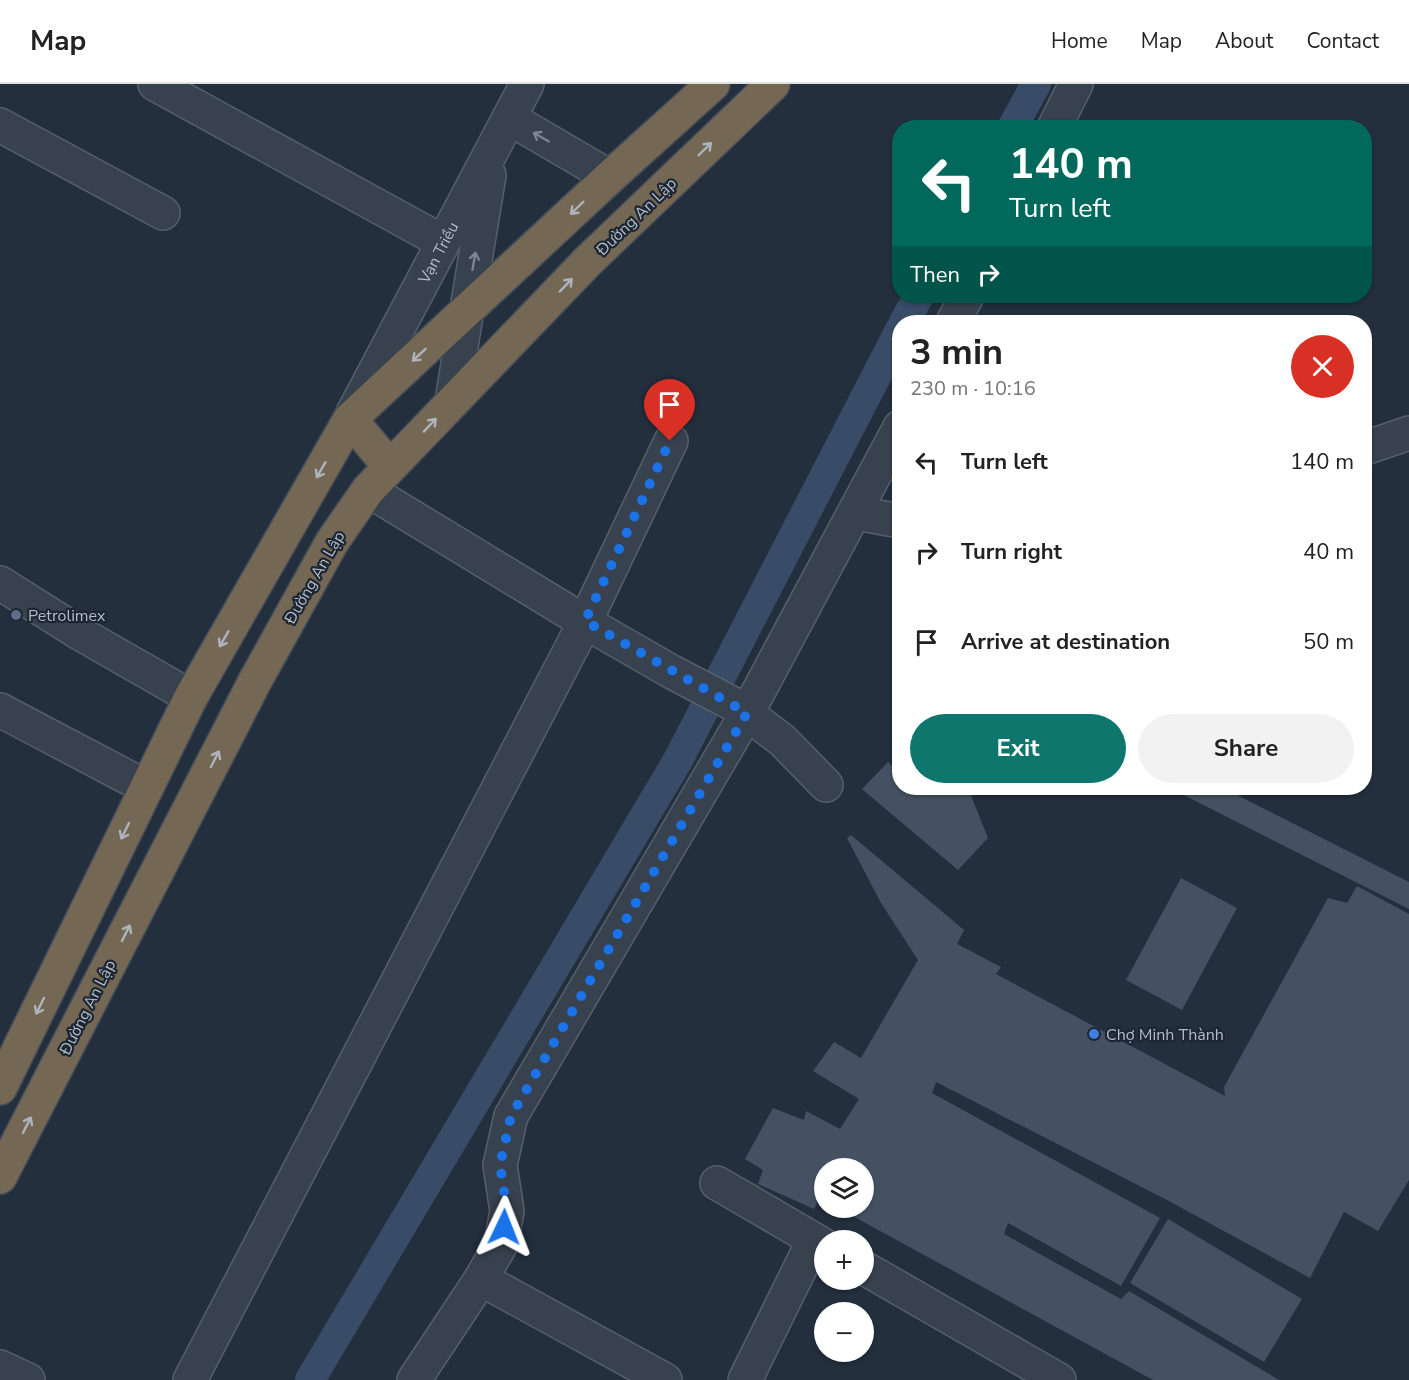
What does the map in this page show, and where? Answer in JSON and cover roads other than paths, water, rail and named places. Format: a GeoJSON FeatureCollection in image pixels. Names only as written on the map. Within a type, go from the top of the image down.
{"type":"FeatureCollection","features":[{"type":"Feature","properties":{"kind":"highway"},"geometry":{"type":"LineString","coordinates":[[0,1088],[191,697],[350,419],[713,84]]}},
{"type":"Feature","properties":{"kind":"highway","name":"Đường An Lập"},"geometry":{"type":"LineString","coordinates":[[0,1177],[255,681],[332,542],[379,478],[452,402],[587,262],[773,84]]}},
{"type":"Feature","properties":{"kind":"highway"},"geometry":{"type":"LineString","coordinates":[[350,419],[379,478]]}},
{"type":"Feature","properties":{"kind":"street"},"geometry":{"type":"LineString","coordinates":[[155,84],[443,243]]}},
{"type":"Feature","properties":{"kind":"street","name":"Vạn Triều"},"geometry":{"type":"LineString","coordinates":[[350,419],[527,84]]}},
{"type":"Feature","properties":{"kind":"street"},"geometry":{"type":"LineString","coordinates":[[1057,120],[1076,84]]}},
{"type":"Feature","properties":{"kind":"street"},"geometry":{"type":"LineString","coordinates":[[0,124],[163,213]]}},
{"type":"Feature","properties":{"kind":"street"},"geometry":{"type":"LineString","coordinates":[[452,402],[465,312],[502,132],[610,177]]}},
{"type":"Feature","properties":{"kind":"street"},"geometry":{"type":"LineString","coordinates":[[1372,446],[1409,433]]}},
{"type":"Feature","properties":{"kind":"street"},"geometry":{"type":"LineString","coordinates":[[190,1380],[585,621],[670,441]]}},
{"type":"Feature","properties":{"kind":"street"},"geometry":{"type":"LineString","coordinates":[[414,1380],[481,1279],[501,1244],[507,1211],[500,1165],[511,1116],[856,513],[892,443]]}},
{"type":"Feature","properties":{"kind":"street"},"geometry":{"type":"LineString","coordinates":[[379,478],[585,621],[672,672],[742,709],[782,740],[826,785]]}},
{"type":"Feature","properties":{"kind":"street"},"geometry":{"type":"LineString","coordinates":[[856,513],[892,520]]}},
{"type":"Feature","properties":{"kind":"street"},"geometry":{"type":"LineString","coordinates":[[0,583],[81,634],[191,697]]}},
{"type":"Feature","properties":{"kind":"street"},"geometry":{"type":"LineString","coordinates":[[0,710],[146,788]]}},
{"type":"Feature","properties":{"kind":"street"},"geometry":{"type":"LineString","coordinates":[[717,1183],[814,1240]]}},
{"type":"Feature","properties":{"kind":"street"},"geometry":{"type":"LineString","coordinates":[[745,1380],[814,1254]]}},
{"type":"Feature","properties":{"kind":"street"},"geometry":{"type":"LineString","coordinates":[[874,1274],[1059,1380]]}},
{"type":"Feature","properties":{"kind":"street"},"geometry":{"type":"LineString","coordinates":[[481,1279],[665,1380]]}},
{"type":"Feature","properties":{"kind":"street"},"geometry":{"type":"LineString","coordinates":[[0,1367],[28,1380]]}},
{"type":"Feature","properties":{"kind":"waterway"},"geometry":{"type":"LineString","coordinates":[[1016,120],[1036,84]]}},
{"type":"Feature","properties":{"kind":"waterway"},"geometry":{"type":"LineString","coordinates":[[908,315],[915,303]]}},
{"type":"Feature","properties":{"kind":"waterway"},"geometry":{"type":"LineString","coordinates":[[310,1380],[678,760],[892,345]]}},
{"type":"Feature","properties":{"kind":"place","name":"Petrolimex"},"geometry":{"type":"Point","coordinates":[16,615]}},
{"type":"Feature","properties":{"kind":"place","name":"Chợ Minh Thành"},"geometry":{"type":"Point","coordinates":[1094,1034]}}]}
